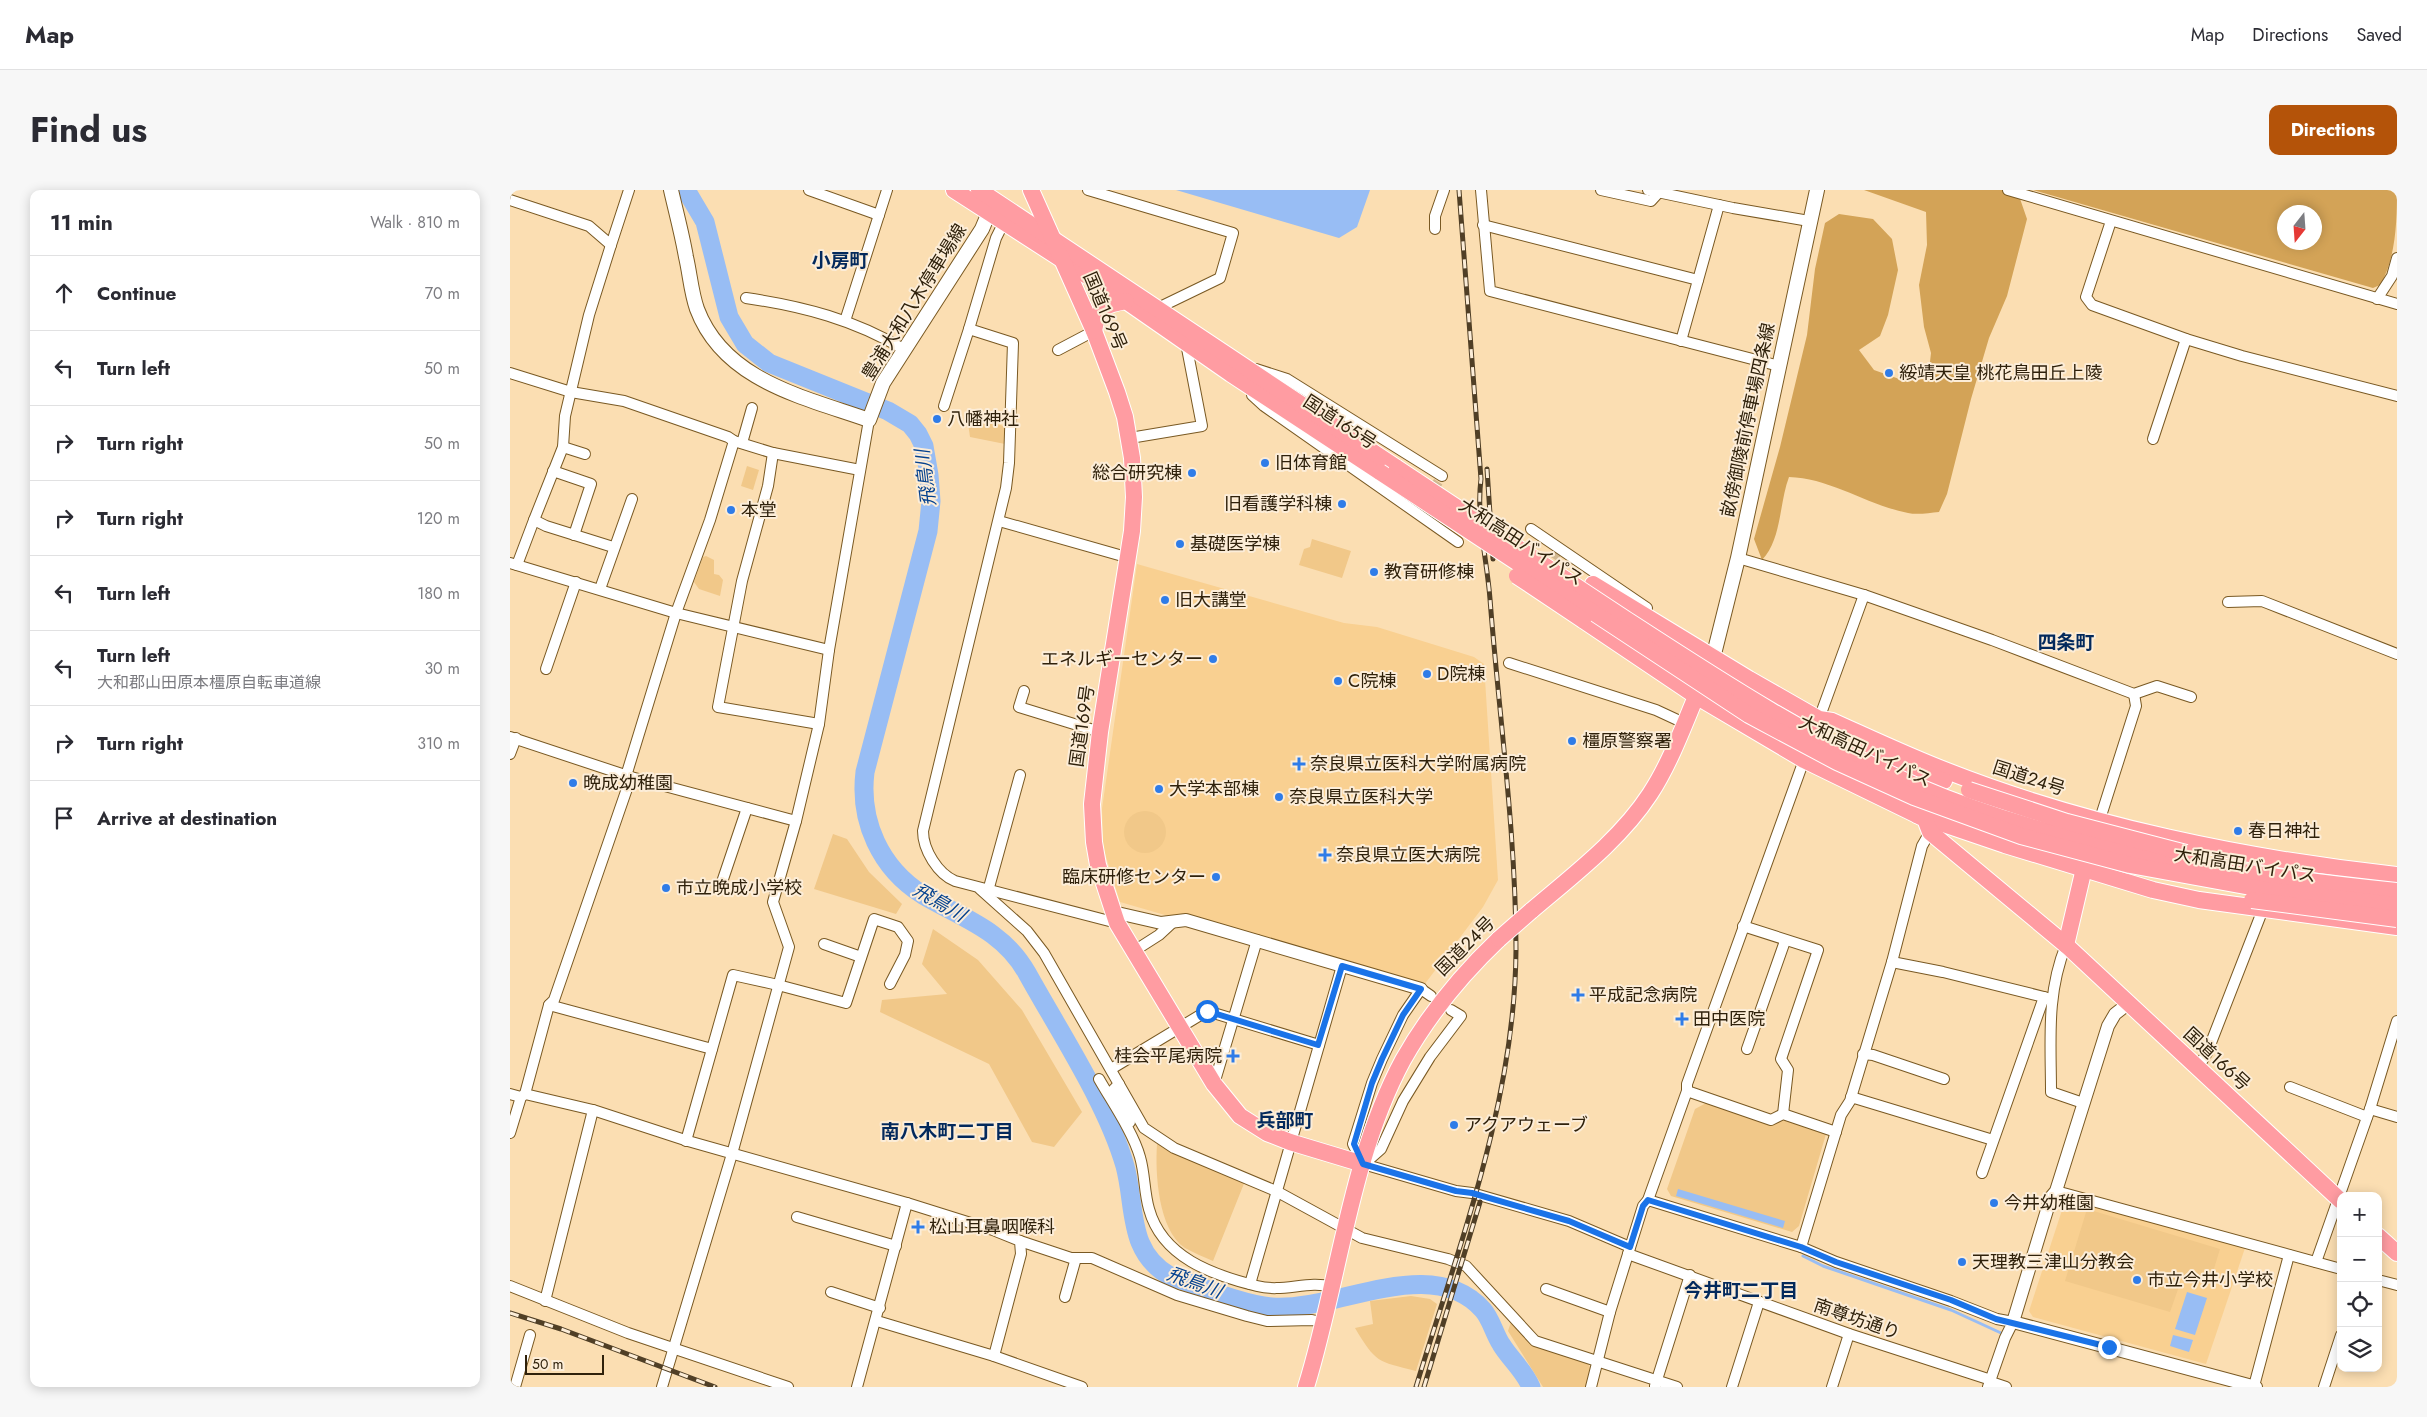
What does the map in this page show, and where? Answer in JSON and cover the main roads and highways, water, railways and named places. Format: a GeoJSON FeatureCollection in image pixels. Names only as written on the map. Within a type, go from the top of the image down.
{"type":"FeatureCollection","features":[{"type":"Feature","properties":{"kind":"highway","name":"国道165号"},"geometry":{"type":"LineString","coordinates":[[979,190],[1004,222],[1126,301],[1186,343],[1235,368]]}},
{"type":"Feature","properties":{"kind":"highway","name":"国道169号"},"geometry":{"type":"LineString","coordinates":[[1031,190],[1054,238],[1062,261],[1094,332],[1117,392],[1130,438],[1134,497],[1132,531],[1126,557],[1100,732],[1093,795],[1092,824],[1098,865],[1115,918],[1214,1084],[1240,1116],[1267,1133],[1290,1142],[1363,1164]]}},
{"type":"Feature","properties":{"kind":"highway","name":"国道165号"},"geometry":{"type":"LineString","coordinates":[[958,192],[1054,238],[1158,308],[1235,368],[1387,467],[1472,504],[1593,584],[1713,658]]}},
{"type":"Feature","properties":{"kind":"highway"},"geometry":{"type":"LineString","coordinates":[[1094,332],[1096,317],[1101,309],[1110,304],[1126,301]]}},
{"type":"Feature","properties":{"kind":"highway","name":"国道165号"},"geometry":{"type":"LineString","coordinates":[[1387,467],[1419,510],[1664,674],[1704,686]]}},
{"type":"Feature","properties":{"kind":"highway","name":"大和高田バイパス"},"geometry":{"type":"LineString","coordinates":[[1387,467],[1704,686],[1749,715],[1837,762],[1914,797],[2021,836],[2130,865],[2217,882],[2325,898],[2397,905]]}},
{"type":"Feature","properties":{"kind":"highway","name":"国道24号"},"geometry":{"type":"LineString","coordinates":[[1306,1387],[1326,1317],[1345,1230],[1363,1164],[1378,1116],[1403,1060],[1443,998],[1470,966],[1578,871],[1637,813],[1651,793],[1704,686],[1713,658],[1818,719],[1832,721],[1964,778],[2010,794],[2157,835],[2222,849],[2397,875]]}},
{"type":"Feature","properties":{"kind":"highway"},"geometry":{"type":"LineString","coordinates":[[1704,686],[1804,760],[1917,815],[2004,845],[2083,868],[2258,905],[2397,927]]}},
{"type":"Feature","properties":{"kind":"highway","name":"大和高田バイパス"},"geometry":{"type":"LineString","coordinates":[[1704,686],[1748,699],[1842,752],[1919,786],[2026,824],[2097,844],[2219,870],[2397,890]]}},
{"type":"Feature","properties":{"kind":"highway"},"geometry":{"type":"LineString","coordinates":[[1804,760],[1818,719],[1829,728],[1875,752],[1969,790],[2067,822],[2175,850],[2397,890]]}},
{"type":"Feature","properties":{"kind":"highway","name":"国道166号"},"geometry":{"type":"LineString","coordinates":[[1917,815],[1925,819],[1930,832],[2066,945],[2337,1198]]}},
{"type":"Feature","properties":{"kind":"highway"},"geometry":{"type":"LineString","coordinates":[[2066,945],[2083,868],[2100,819]]}},
{"type":"Feature","properties":{"kind":"highway"},"geometry":{"type":"LineString","coordinates":[[2258,905],[2397,919]]}},
{"type":"Feature","properties":{"kind":"highway"},"geometry":{"type":"LineString","coordinates":[[2379,1237],[2397,1253]]}},
{"type":"Feature","properties":{"kind":"main road","name":"豊浦大和八木停車場線"},"geometry":{"type":"LineString","coordinates":[[670,190],[682,232],[696,304],[707,330],[717,343],[730,357],[760,380],[870,418],[883,383],[982,229],[992,207]]}},
{"type":"Feature","properties":{"kind":"main road","name":"畝傍御陵前停車場四条線"},"geometry":{"type":"LineString","coordinates":[[1713,658],[1738,558],[1817,190]]}},
{"type":"Feature","properties":{"kind":"water"},"geometry":{"type":"Polygon","coordinates":[[[1176,190],[1370,190],[1357,227],[1339,238],[1176,190]]]}},
{"type":"Feature","properties":{"kind":"water"},"geometry":{"type":"Polygon","coordinates":[[[1678,1189],[1785,1221],[1783,1228],[1676,1196],[1678,1189]]]}},
{"type":"Feature","properties":{"kind":"water"},"geometry":{"type":"Polygon","coordinates":[[[2187,1292],[2207,1298],[2195,1335],[2175,1329],[2187,1292]]]}},
{"type":"Feature","properties":{"kind":"water"},"geometry":{"type":"Polygon","coordinates":[[[2173,1335],[2193,1340],[2189,1352],[2170,1346],[2173,1335]]]}},
{"type":"Feature","properties":{"kind":"waterway","name":"飛鳥川"},"geometry":{"type":"LineString","coordinates":[[686,190],[705,222],[729,317],[745,344],[769,363],[888,411],[910,424],[924,446],[931,501],[928,531],[865,772],[865,808],[869,825],[884,857],[908,884],[923,895],[967,918],[994,935],[1017,958],[1027,973],[1107,1117],[1125,1166],[1136,1227],[1146,1254],[1156,1266],[1170,1276],[1234,1299],[1260,1306],[1297,1306],[1411,1285],[1438,1286],[1462,1293],[1486,1314],[1501,1344],[1525,1375],[1531,1387]]}},
{"type":"Feature","properties":{"kind":"waterway"},"geometry":{"type":"LineString","coordinates":[[1803,1256],[1823,1266],[1951,1310],[2001,1333]]}},
{"type":"Feature","properties":{"kind":"tunnel"},"geometry":{"type":"LineString","coordinates":[[1416,515],[1442,476]]}},
{"type":"Feature","properties":{"kind":"tunnel"},"geometry":{"type":"LineString","coordinates":[[1545,571],[1559,549]]}},
{"type":"Feature","properties":{"kind":"railway"},"geometry":{"type":"LineString","coordinates":[[1416,1387],[1482,1172],[1495,1117],[1506,1062],[1513,1006],[1516,950],[1510,818],[1489,584],[1481,524],[1481,479],[1459,190]]}},
{"type":"Feature","properties":{"kind":"railway"},"geometry":{"type":"LineString","coordinates":[[1487,469],[1493,559]]}},
{"type":"Feature","properties":{"kind":"railway"},"geometry":{"type":"LineString","coordinates":[[1424,1387],[1480,1202]]}},
{"type":"Feature","properties":{"kind":"railway"},"geometry":{"type":"LineString","coordinates":[[510,1313],[561,1329],[715,1387]]}},
{"type":"Feature","properties":{"kind":"place","name":"綏靖天皇 桃花鳥田丘上陵"},"geometry":{"type":"Point","coordinates":[1889,373]}},
{"type":"Feature","properties":{"kind":"place","name":"八幡神社"},"geometry":{"type":"Point","coordinates":[937,419]}},
{"type":"Feature","properties":{"kind":"place","name":"旧体育館"},"geometry":{"type":"Point","coordinates":[1265,463]}},
{"type":"Feature","properties":{"kind":"place","name":"総合研究棟"},"geometry":{"type":"Point","coordinates":[1192,473]}},
{"type":"Feature","properties":{"kind":"place","name":"旧看護学科棟"},"geometry":{"type":"Point","coordinates":[1342,504]}},
{"type":"Feature","properties":{"kind":"place","name":"本堂"},"geometry":{"type":"Point","coordinates":[731,510]}},
{"type":"Feature","properties":{"kind":"place","name":"基礎医学棟"},"geometry":{"type":"Point","coordinates":[1180,544]}},
{"type":"Feature","properties":{"kind":"place","name":"教育研修棟"},"geometry":{"type":"Point","coordinates":[1374,572]}},
{"type":"Feature","properties":{"kind":"place","name":"旧大講堂"},"geometry":{"type":"Point","coordinates":[1165,600]}},
{"type":"Feature","properties":{"kind":"place","name":"エネルギーセンター"},"geometry":{"type":"Point","coordinates":[1213,659]}},
{"type":"Feature","properties":{"kind":"place","name":"D院棟"},"geometry":{"type":"Point","coordinates":[1427,674]}},
{"type":"Feature","properties":{"kind":"place","name":"C院棟"},"geometry":{"type":"Point","coordinates":[1338,681]}},
{"type":"Feature","properties":{"kind":"place","name":"橿原警察署"},"geometry":{"type":"Point","coordinates":[1572,741]}},
{"type":"Feature","properties":{"kind":"place","name":"奈良県立医科大学附属病院"},"geometry":{"type":"Point","coordinates":[1299,764]}},
{"type":"Feature","properties":{"kind":"place","name":"晩成幼稚園"},"geometry":{"type":"Point","coordinates":[573,783]}},
{"type":"Feature","properties":{"kind":"place","name":"大学本部棟"},"geometry":{"type":"Point","coordinates":[1159,789]}},
{"type":"Feature","properties":{"kind":"place","name":"奈良県立医科大学"},"geometry":{"type":"Point","coordinates":[1279,797]}},
{"type":"Feature","properties":{"kind":"place","name":"春日神社"},"geometry":{"type":"Point","coordinates":[2238,831]}},
{"type":"Feature","properties":{"kind":"place","name":"奈良県立医大病院"},"geometry":{"type":"Point","coordinates":[1325,855]}},
{"type":"Feature","properties":{"kind":"place","name":"臨床研修センター"},"geometry":{"type":"Point","coordinates":[1216,877]}},
{"type":"Feature","properties":{"kind":"place","name":"市立晩成小学校"},"geometry":{"type":"Point","coordinates":[666,888]}},
{"type":"Feature","properties":{"kind":"place","name":"平成記念病院"},"geometry":{"type":"Point","coordinates":[1578,995]}},
{"type":"Feature","properties":{"kind":"place","name":"田中医院"},"geometry":{"type":"Point","coordinates":[1682,1019]}},
{"type":"Feature","properties":{"kind":"place","name":"桂会平尾病院"},"geometry":{"type":"Point","coordinates":[1233,1056]}},
{"type":"Feature","properties":{"kind":"place","name":"アクアウェーブ"},"geometry":{"type":"Point","coordinates":[1454,1125]}},
{"type":"Feature","properties":{"kind":"place","name":"今井幼稚園"},"geometry":{"type":"Point","coordinates":[1994,1203]}},
{"type":"Feature","properties":{"kind":"place","name":"松山耳鼻咽喉科"},"geometry":{"type":"Point","coordinates":[918,1227]}},
{"type":"Feature","properties":{"kind":"place","name":"天理教三津山分教会"},"geometry":{"type":"Point","coordinates":[1962,1262]}},
{"type":"Feature","properties":{"kind":"place","name":"市立今井小学校"},"geometry":{"type":"Point","coordinates":[2137,1280]}},
{"type":"Feature","properties":{"kind":"district","name":"小房町"},"geometry":{"type":"Point","coordinates":[840,260]}},
{"type":"Feature","properties":{"kind":"district","name":"四条町"},"geometry":{"type":"Point","coordinates":[2066,642]}},
{"type":"Feature","properties":{"kind":"district","name":"兵部町"},"geometry":{"type":"Point","coordinates":[1285,1120]}},
{"type":"Feature","properties":{"kind":"district","name":"南八木町二丁目"},"geometry":{"type":"Point","coordinates":[947,1131]}},
{"type":"Feature","properties":{"kind":"district","name":"今井町二丁目"},"geometry":{"type":"Point","coordinates":[1741,1290]}}]}
